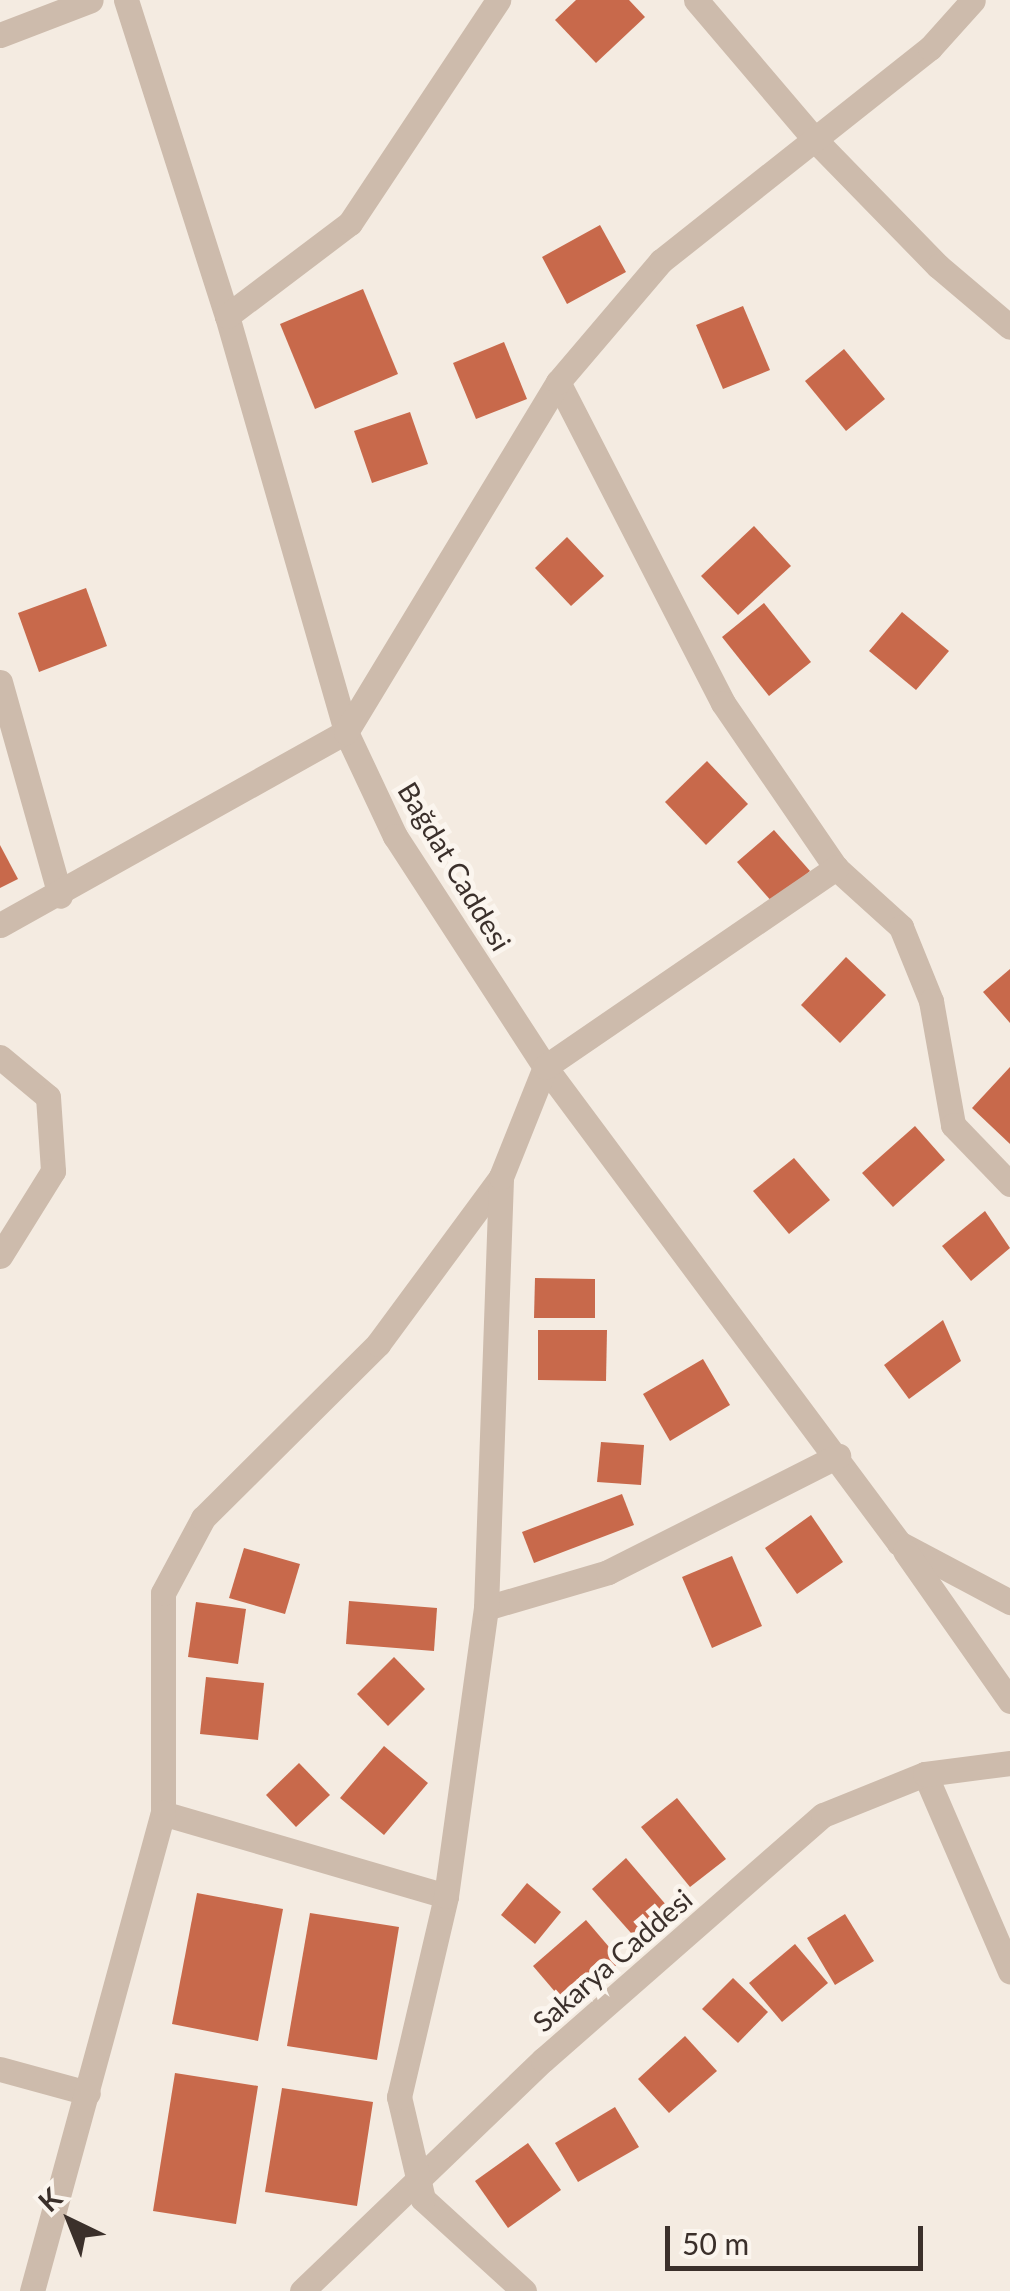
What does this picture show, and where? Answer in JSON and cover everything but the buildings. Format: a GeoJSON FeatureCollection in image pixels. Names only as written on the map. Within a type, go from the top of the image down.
{"type":"FeatureCollection","features":[{"type":"Feature","properties":{"kind":"street"},"geometry":{"type":"LineString","coordinates":[[0,35],[91,0]]}},
{"type":"Feature","properties":{"kind":"street","name":"Bağdat Caddesi"},"geometry":{"type":"LineString","coordinates":[[126,0],[226,316],[346,732],[395,836],[546,1067],[899,1543],[1010,1602]]}},
{"type":"Feature","properties":{"kind":"street"},"geometry":{"type":"LineString","coordinates":[[226,316],[350,223],[498,0]]}},
{"type":"Feature","properties":{"kind":"street"},"geometry":{"type":"LineString","coordinates":[[696,0],[815,140],[938,266],[1010,327]]}},
{"type":"Feature","properties":{"kind":"street"},"geometry":{"type":"LineString","coordinates":[[0,925],[60,896],[346,732],[558,382],[662,261],[930,48],[973,0]]}},
{"type":"Feature","properties":{"kind":"street"},"geometry":{"type":"LineString","coordinates":[[558,382],[723,704],[836,868],[901,927],[930,1001],[953,1125],[1010,1184]]}},
{"type":"Feature","properties":{"kind":"street"},"geometry":{"type":"LineString","coordinates":[[0,682],[60,896]]}},
{"type":"Feature","properties":{"kind":"street"},"geometry":{"type":"LineString","coordinates":[[32,2291],[163,1813],[162,1593],[203,1518],[378,1344],[501,1178],[546,1067],[836,868]]}},
{"type":"Feature","properties":{"kind":"street"},"geometry":{"type":"LineString","coordinates":[[0,1058],[48,1097],[53,1171],[0,1256]]}},
{"type":"Feature","properties":{"kind":"street"},"geometry":{"type":"LineString","coordinates":[[501,1178],[486,1608],[446,1896],[399,2097],[423,2199],[524,2291]]}},
{"type":"Feature","properties":{"kind":"street"},"geometry":{"type":"LineString","coordinates":[[486,1608],[608,1572],[838,1456]]}},
{"type":"Feature","properties":{"kind":"street"},"geometry":{"type":"LineString","coordinates":[[899,1543],[1010,1701]]}},
{"type":"Feature","properties":{"kind":"street","name":"Sakarya Caddesi"},"geometry":{"type":"LineString","coordinates":[[302,2291],[543,2060],[811,1826],[862,1797],[924,1774],[1010,1763]]}},
{"type":"Feature","properties":{"kind":"street"},"geometry":{"type":"LineString","coordinates":[[924,1774],[1010,1971]]}},
{"type":"Feature","properties":{"kind":"street"},"geometry":{"type":"LineString","coordinates":[[163,1813],[446,1896]]}},
{"type":"Feature","properties":{"kind":"street"},"geometry":{"type":"LineString","coordinates":[[0,2069],[88,2094]]}}]}
